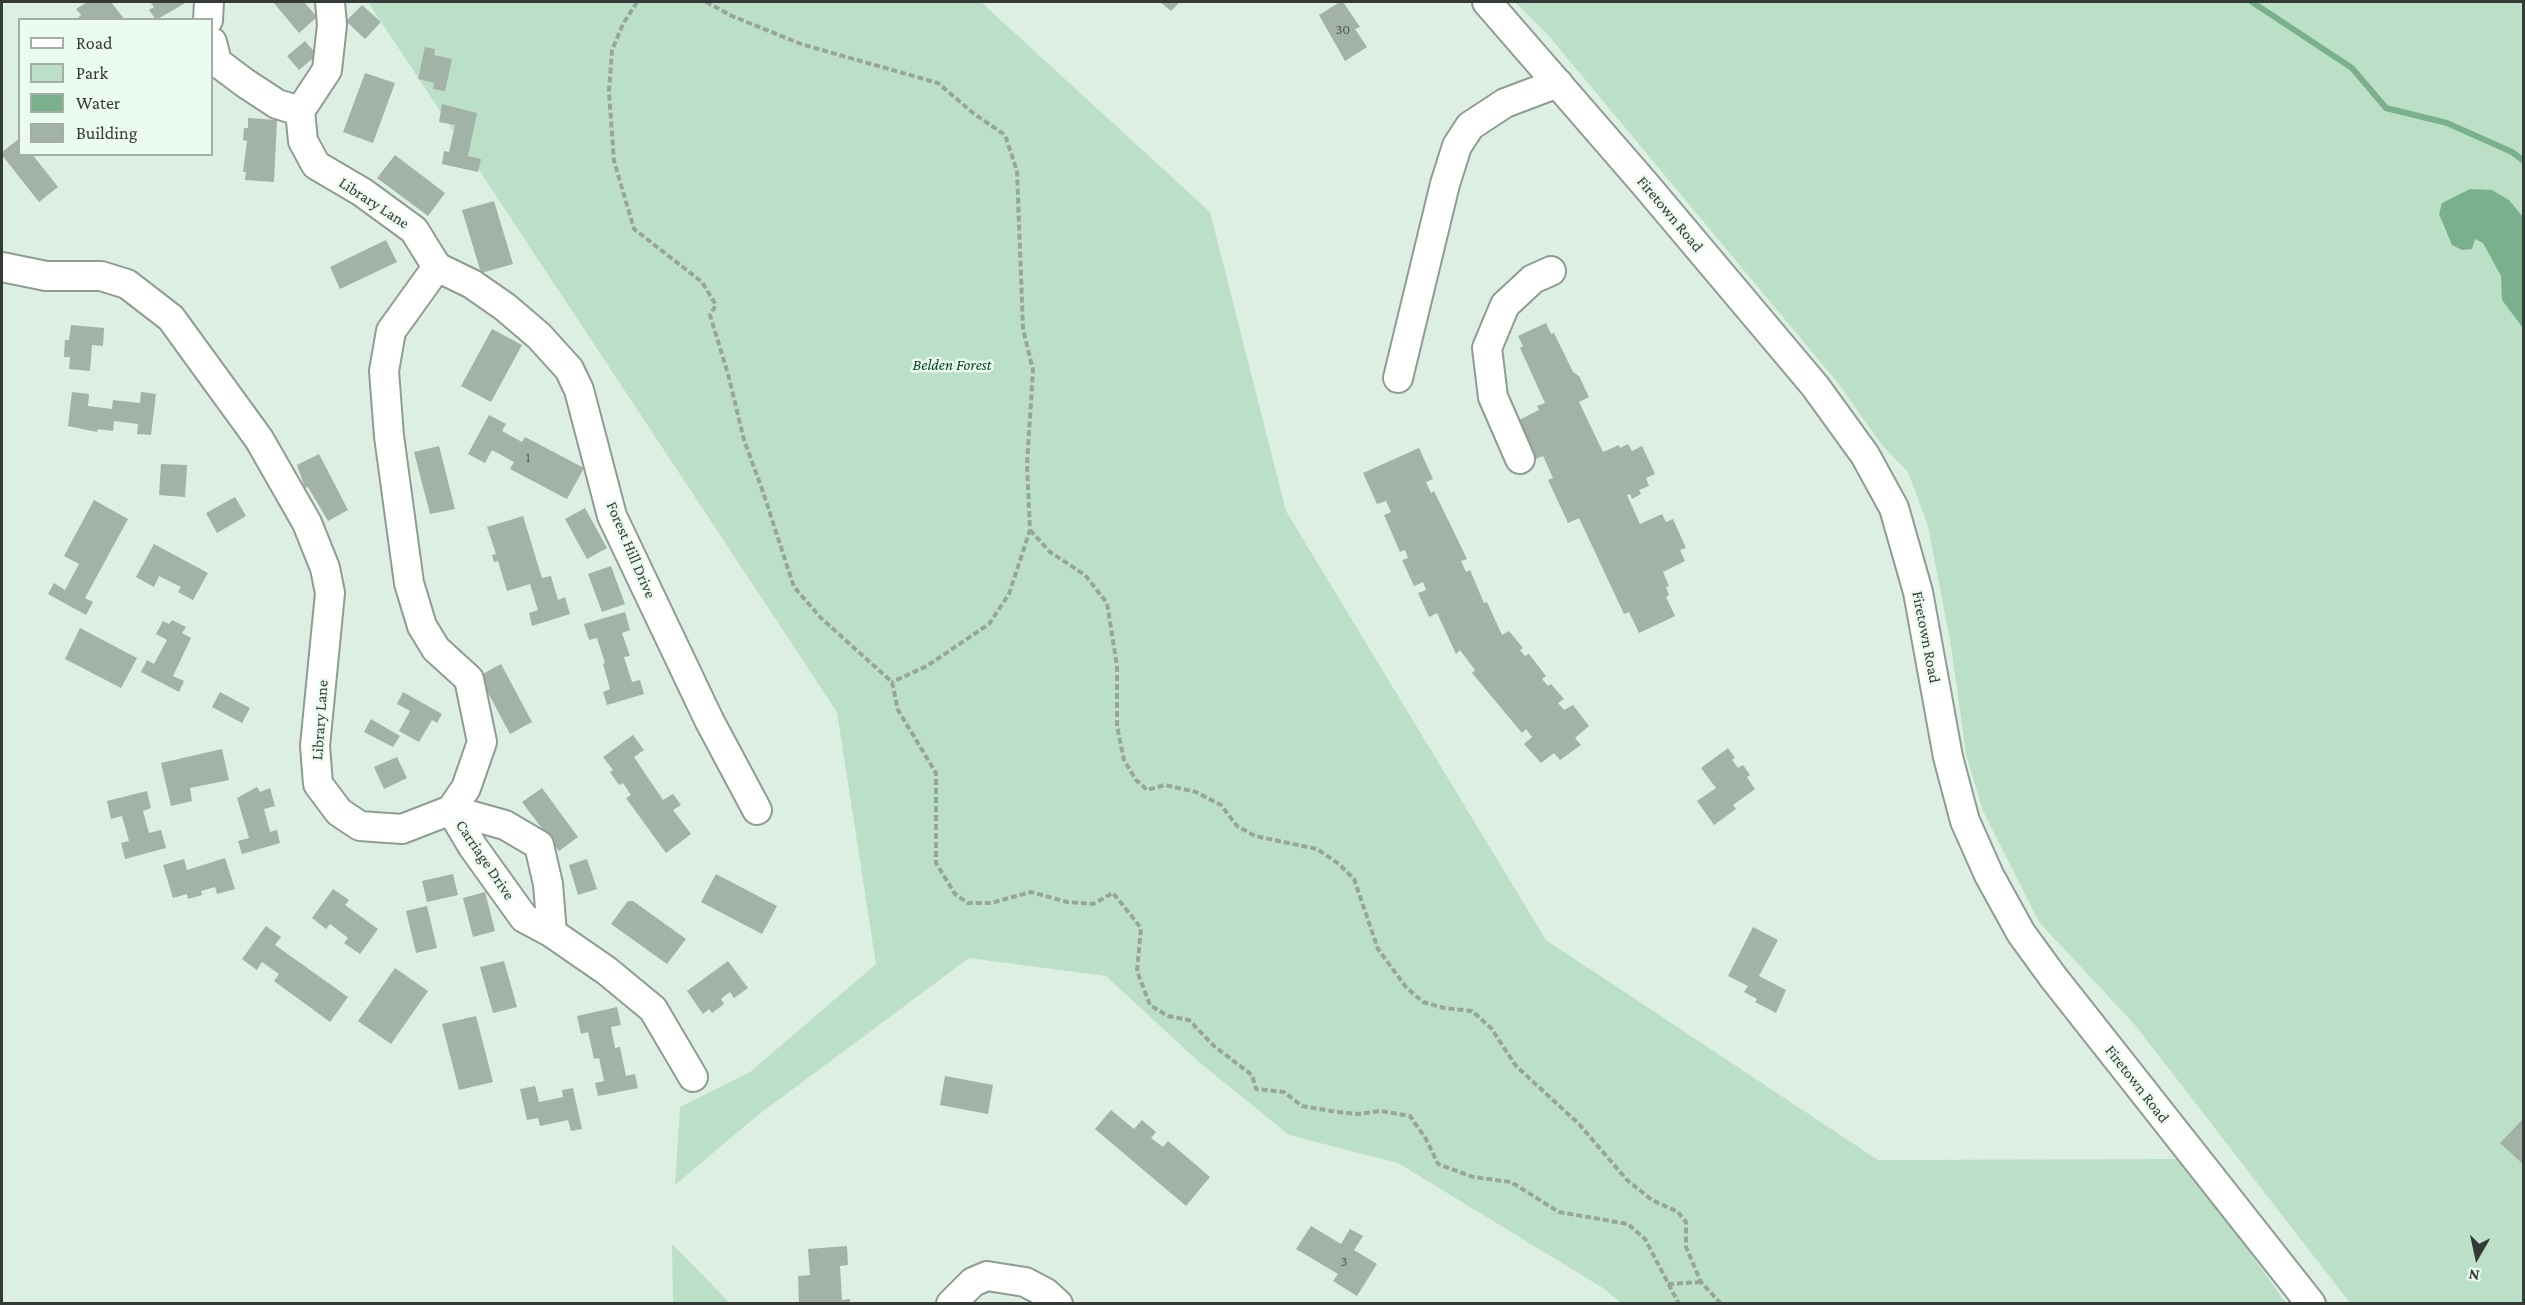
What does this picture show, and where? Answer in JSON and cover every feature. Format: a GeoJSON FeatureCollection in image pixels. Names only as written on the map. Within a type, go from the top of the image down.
{"type":"FeatureCollection","features":[{"type":"Feature","properties":{"kind":"street"},"geometry":{"type":"LineString","coordinates":[[208,18],[209,2]]}},
{"type":"Feature","properties":{"kind":"street"},"geometry":{"type":"LineString","coordinates":[[213,46],[217,62],[244,83],[277,104],[300,111],[327,70],[333,25],[330,2]]}},
{"type":"Feature","properties":{"kind":"street","name":"Firetown Road"},"geometry":{"type":"LineString","coordinates":[[1487,2],[1815,386],[1865,454],[1897,519],[1918,592],[1948,757],[1965,821],[1989,875],[2021,933],[2053,977],[2311,1304]]}},
{"type":"Feature","properties":{"kind":"street"},"geometry":{"type":"LineString","coordinates":[[1398,378],[1444,184],[1457,146],[1470,126],[1505,102],[1558,83]]}},
{"type":"Feature","properties":{"kind":"street","name":"Library Lane"},"geometry":{"type":"LineString","coordinates":[[300,111],[303,141],[316,165],[362,192],[414,230],[437,267]]}},
{"type":"Feature","properties":{"kind":"street","name":"Library Lane"},"geometry":{"type":"LineString","coordinates":[[2,267],[46,276],[101,276],[127,284],[171,318],[259,439],[307,523],[325,568],[330,593],[315,746],[318,784],[339,812],[360,826],[402,829],[452,810]]}},
{"type":"Feature","properties":{"kind":"street"},"geometry":{"type":"LineString","coordinates":[[437,267],[391,331],[384,371],[389,436],[409,583],[422,626],[436,649],[469,679],[482,742],[466,788],[452,810]]}},
{"type":"Feature","properties":{"kind":"street","name":"Forest Hill Drive"},"geometry":{"type":"LineString","coordinates":[[437,267],[472,284],[505,307],[539,336],[569,369],[579,390],[612,516],[709,720],[757,810]]}},
{"type":"Feature","properties":{"kind":"street"},"geometry":{"type":"LineString","coordinates":[[1520,459],[1493,397],[1487,348],[1505,305],[1533,279],[1551,271]]}},
{"type":"Feature","properties":{"kind":"street","name":"Carriage Drive"},"geometry":{"type":"LineString","coordinates":[[452,810],[473,847],[524,918],[552,933],[607,971],[653,1009],[693,1077]]}},
{"type":"Feature","properties":{"kind":"street","name":"Carriage Drive"},"geometry":{"type":"LineString","coordinates":[[452,810],[505,825],[539,845],[548,884],[552,933]]}},
{"type":"Feature","properties":{"kind":"street"},"geometry":{"type":"LineString","coordinates":[[951,1304],[967,1286],[987,1276],[1025,1282],[1058,1304]]}},
{"type":"Feature","properties":{"kind":"path"},"geometry":{"type":"LineString","coordinates":[[637,2],[623,24],[612,50],[609,92],[614,161],[634,229],[702,282],[716,304],[710,315],[728,374],[744,440],[794,587],[821,618],[892,682],[898,710],[936,773],[936,863],[955,894],[968,903],[991,903],[1031,892],[1067,902],[1093,904],[1113,893],[1141,928],[1137,971],[1150,1005],[1168,1016],[1189,1020],[1214,1046],[1252,1075],[1256,1089],[1284,1092],[1302,1106],[1358,1114],[1380,1111],[1410,1116],[1426,1139],[1437,1164],[1473,1177],[1511,1182],[1559,1212],[1628,1224],[1645,1239],[1679,1304]]}},
{"type":"Feature","properties":{"kind":"path"},"geometry":{"type":"LineString","coordinates":[[706,2],[732,16],[801,44],[938,83],[973,113],[1005,135],[1017,171],[1023,329],[1033,370],[1027,465],[1029,530],[1009,594],[989,624],[927,666],[892,682]]}},
{"type":"Feature","properties":{"kind":"path"},"geometry":{"type":"LineString","coordinates":[[1029,530],[1050,552],[1085,575],[1107,603],[1117,666],[1117,726],[1124,760],[1136,780],[1147,790],[1165,785],[1196,792],[1221,805],[1237,826],[1255,836],[1317,849],[1339,864],[1354,879],[1378,950],[1406,987],[1423,1002],[1444,1008],[1472,1011],[1491,1028],[1516,1065],[1579,1124],[1627,1180],[1652,1200],[1678,1212],[1686,1222],[1686,1247],[1701,1282],[1721,1304]]}},
{"type":"Feature","properties":{"kind":"path"},"geometry":{"type":"LineString","coordinates":[[1668,1284],[1701,1282]]}},
{"type":"Feature","properties":{"kind":"green space","name":"Belden Forest"},"geometry":{"type":"Polygon","coordinates":[[[368,2],[981,2],[1210,212],[1286,511],[1546,940],[1878,1160],[2183,1159],[2286,1303],[1621,1303],[1603,1288],[1398,1163],[1289,1135],[1199,1062],[1106,976],[969,958],[758,1115],[675,1185],[680,1107],[750,1072],[876,964],[837,712],[368,2]]]}},
{"type":"Feature","properties":{"kind":"green space"},"geometry":{"type":"Polygon","coordinates":[[[1515,2],[2523,2],[2523,1303],[2350,1303],[2135,1025],[2039,922],[1983,811],[1966,754],[1951,646],[1928,526],[1908,472],[1882,445],[1838,383],[1548,35],[1515,2]]]}},
{"type":"Feature","properties":{"kind":"green space"},"geometry":{"type":"Polygon","coordinates":[[[672,1244],[730,1303],[673,1303],[672,1244]]]}},
{"type":"Feature","properties":{"kind":"water"},"geometry":{"type":"Polygon","coordinates":[[[2470,189],[2492,190],[2509,200],[2523,217],[2523,328],[2502,300],[2501,276],[2483,243],[2475,239],[2472,249],[2462,250],[2452,245],[2439,214],[2442,203],[2470,189]]]}},
{"type":"Feature","properties":{"kind":"building"},"geometry":{"type":"Polygon","coordinates":[[[87,2],[111,2],[123,18],[78,18],[81,15],[76,9],[87,2]]]}},
{"type":"Feature","properties":{"kind":"building"},"geometry":{"type":"Polygon","coordinates":[[[150,2],[187,2],[159,18],[155,18],[149,10],[154,7],[150,2]]]}},
{"type":"Feature","properties":{"kind":"building"},"geometry":{"type":"Polygon","coordinates":[[[273,2],[304,2],[317,17],[299,33],[273,2]]]}},
{"type":"Feature","properties":{"kind":"building"},"geometry":{"type":"Polygon","coordinates":[[[1160,2],[1180,2],[1171,11],[1160,2]]]}},
{"type":"Feature","properties":{"kind":"building"},"geometry":{"type":"Polygon","coordinates":[[[1343,2],[1360,27],[1355,29],[1367,47],[1345,61],[1319,15],[1343,2]]]}},
{"type":"Feature","properties":{"kind":"building"},"geometry":{"type":"Polygon","coordinates":[[[362,5],[381,22],[365,39],[346,21],[362,5]]]}},
{"type":"Feature","properties":{"kind":"building"},"geometry":{"type":"Polygon","coordinates":[[[305,41],[317,55],[299,70],[287,56],[305,41]]]}},
{"type":"Feature","properties":{"kind":"building"},"geometry":{"type":"Polygon","coordinates":[[[425,47],[435,49],[434,55],[452,59],[445,91],[433,89],[434,83],[418,79],[425,47]]]}},
{"type":"Feature","properties":{"kind":"building"},"geometry":{"type":"Polygon","coordinates":[[[365,73],[395,83],[373,143],[343,132],[365,73]]]}},
{"type":"Feature","properties":{"kind":"building"},"geometry":{"type":"Polygon","coordinates":[[[442,104],[477,113],[468,156],[481,159],[478,172],[442,164],[444,151],[449,152],[455,125],[439,122],[442,104]]]}},
{"type":"Feature","properties":{"kind":"building"},"geometry":{"type":"Polygon","coordinates":[[[248,118],[277,120],[274,182],[245,180],[246,172],[243,172],[247,141],[243,140],[244,128],[248,128],[248,118]]]}},
{"type":"Feature","properties":{"kind":"building"},"geometry":{"type":"Polygon","coordinates":[[[18,140],[18,156],[34,156],[58,187],[39,202],[2,152],[18,140]]]}},
{"type":"Feature","properties":{"kind":"building"},"geometry":{"type":"Polygon","coordinates":[[[395,155],[445,193],[428,216],[377,178],[395,155]]]}},
{"type":"Feature","properties":{"kind":"building"},"geometry":{"type":"Polygon","coordinates":[[[494,201],[513,264],[481,273],[462,210],[494,201]]]}},
{"type":"Feature","properties":{"kind":"building"},"geometry":{"type":"Polygon","coordinates":[[[386,240],[397,262],[340,289],[330,267],[386,240]]]}},
{"type":"Feature","properties":{"kind":"building"},"geometry":{"type":"Polygon","coordinates":[[[1546,323],[1551,334],[1554,333],[1573,372],[1579,376],[1589,397],[1579,402],[1603,452],[1619,445],[1620,448],[1628,444],[1632,451],[1642,446],[1655,474],[1646,478],[1649,486],[1639,490],[1641,494],[1632,499],[1630,494],[1627,495],[1640,524],[1662,514],[1666,522],[1673,519],[1686,548],[1680,550],[1685,561],[1663,572],[1669,586],[1666,587],[1669,595],[1666,597],[1675,616],[1639,633],[1629,612],[1624,614],[1579,518],[1568,523],[1548,480],[1553,478],[1543,456],[1531,461],[1513,423],[1539,410],[1537,406],[1545,403],[1520,348],[1523,346],[1518,336],[1546,323]]]}},
{"type":"Feature","properties":{"kind":"building"},"geometry":{"type":"Polygon","coordinates":[[[71,325],[104,328],[103,346],[92,345],[90,371],[69,369],[70,357],[64,357],[65,340],[69,340],[71,325]]]}},
{"type":"Feature","properties":{"kind":"building"},"geometry":{"type":"Polygon","coordinates":[[[492,329],[522,345],[491,402],[461,386],[492,329]]]}},
{"type":"Feature","properties":{"kind":"building"},"geometry":{"type":"Polygon","coordinates":[[[72,392],[89,394],[88,406],[112,409],[113,400],[140,403],[141,392],[156,394],[151,435],[137,434],[138,424],[114,421],[113,431],[98,429],[97,432],[68,426],[72,392]]]}},
{"type":"Feature","properties":{"kind":"building"},"geometry":{"type":"Polygon","coordinates":[[[489,415],[506,424],[502,431],[522,442],[525,437],[584,468],[567,499],[510,469],[514,462],[492,450],[485,463],[468,454],[489,415]]]}},
{"type":"Feature","properties":{"kind":"building"},"geometry":{"type":"Polygon","coordinates":[[[439,446],[455,509],[430,514],[414,452],[439,446]]]}},
{"type":"Feature","properties":{"kind":"building"},"geometry":{"type":"Polygon","coordinates":[[[1419,448],[1433,479],[1426,482],[1431,493],[1434,491],[1467,559],[1461,561],[1466,572],[1470,570],[1484,603],[1487,602],[1502,635],[1509,631],[1523,648],[1520,650],[1525,656],[1529,654],[1546,676],[1542,679],[1548,686],[1551,684],[1564,699],[1558,703],[1564,710],[1573,705],[1589,726],[1575,738],[1581,745],[1560,760],[1554,753],[1541,763],[1524,744],[1532,737],[1526,729],[1522,733],[1472,673],[1475,670],[1460,650],[1456,654],[1437,613],[1429,617],[1418,593],[1426,590],[1423,582],[1414,586],[1402,560],[1408,558],[1405,550],[1400,552],[1384,515],[1391,512],[1386,501],[1377,504],[1363,473],[1419,448]]]}},
{"type":"Feature","properties":{"kind":"building"},"geometry":{"type":"Polygon","coordinates":[[[319,454],[348,510],[328,521],[308,487],[305,488],[297,465],[319,454]]]}},
{"type":"Feature","properties":{"kind":"building"},"geometry":{"type":"Polygon","coordinates":[[[161,464],[187,465],[185,497],[159,495],[161,464]]]}},
{"type":"Feature","properties":{"kind":"building"},"geometry":{"type":"Polygon","coordinates":[[[235,497],[246,516],[217,533],[206,513],[235,497]]]}},
{"type":"Feature","properties":{"kind":"building"},"geometry":{"type":"Polygon","coordinates":[[[94,500],[128,519],[85,598],[93,602],[86,615],[48,594],[54,583],[65,590],[79,564],[64,556],[94,500]]]}},
{"type":"Feature","properties":{"kind":"building"},"geometry":{"type":"Polygon","coordinates":[[[585,508],[607,548],[587,559],[565,519],[585,508]]]}},
{"type":"Feature","properties":{"kind":"building"},"geometry":{"type":"Polygon","coordinates":[[[523,516],[542,578],[551,576],[558,600],[565,597],[570,614],[532,626],[529,613],[538,610],[530,584],[507,591],[498,561],[494,562],[492,555],[496,554],[487,527],[523,516]]]}},
{"type":"Feature","properties":{"kind":"building"},"geometry":{"type":"Polygon","coordinates":[[[154,544],[208,573],[193,600],[178,592],[181,587],[159,576],[154,587],[136,577],[154,544]]]}},
{"type":"Feature","properties":{"kind":"building"},"geometry":{"type":"Polygon","coordinates":[[[611,566],[625,604],[602,612],[588,574],[611,566]]]}},
{"type":"Feature","properties":{"kind":"building"},"geometry":{"type":"Polygon","coordinates":[[[625,612],[630,630],[622,633],[630,656],[624,657],[632,682],[640,680],[644,694],[607,705],[603,692],[610,689],[603,664],[605,663],[597,638],[589,640],[584,624],[625,612]]]}},
{"type":"Feature","properties":{"kind":"building"},"geometry":{"type":"Polygon","coordinates":[[[172,620],[186,627],[182,633],[191,638],[173,676],[184,681],[179,692],[141,672],[147,660],[154,664],[167,640],[156,634],[163,621],[169,624],[172,620]]]}},
{"type":"Feature","properties":{"kind":"building"},"geometry":{"type":"Polygon","coordinates":[[[80,628],[137,658],[121,688],[65,659],[80,628]]]}},
{"type":"Feature","properties":{"kind":"building"},"geometry":{"type":"Polygon","coordinates":[[[501,664],[532,722],[510,734],[479,676],[501,664]]]}},
{"type":"Feature","properties":{"kind":"building"},"geometry":{"type":"Polygon","coordinates":[[[220,692],[250,708],[242,723],[212,707],[220,692]]]}},
{"type":"Feature","properties":{"kind":"building"},"geometry":{"type":"Polygon","coordinates":[[[403,692],[442,714],[437,723],[432,720],[419,742],[399,731],[410,711],[397,704],[403,692]]]}},
{"type":"Feature","properties":{"kind":"building"},"geometry":{"type":"Polygon","coordinates":[[[371,719],[400,736],[393,747],[364,732],[371,719]]]}},
{"type":"Feature","properties":{"kind":"building"},"geometry":{"type":"Polygon","coordinates":[[[633,735],[644,750],[634,757],[663,800],[673,794],[681,805],[673,810],[691,834],[666,853],[626,798],[631,795],[623,783],[619,785],[610,772],[613,770],[603,757],[633,735]]]}},
{"type":"Feature","properties":{"kind":"building"},"geometry":{"type":"Polygon","coordinates":[[[1728,748],[1738,768],[1743,765],[1750,775],[1747,777],[1755,789],[1733,805],[1736,809],[1714,825],[1697,801],[1716,788],[1701,768],[1728,748]]]}},
{"type":"Feature","properties":{"kind":"building"},"geometry":{"type":"Polygon","coordinates":[[[222,749],[229,780],[190,788],[192,801],[171,806],[161,763],[222,749]]]}},
{"type":"Feature","properties":{"kind":"building"},"geometry":{"type":"Polygon","coordinates":[[[397,757],[407,778],[384,789],[374,767],[397,757]]]}},
{"type":"Feature","properties":{"kind":"building"},"geometry":{"type":"Polygon","coordinates":[[[257,787],[260,792],[270,788],[275,806],[264,809],[270,832],[277,830],[280,843],[242,854],[238,841],[249,838],[237,798],[257,787]]]}},
{"type":"Feature","properties":{"kind":"building"},"geometry":{"type":"Polygon","coordinates":[[[542,788],[578,837],[559,851],[522,802],[542,788]]]}},
{"type":"Feature","properties":{"kind":"building"},"geometry":{"type":"Polygon","coordinates":[[[147,791],[151,808],[143,811],[149,833],[161,830],[166,848],[125,859],[121,843],[129,841],[122,816],[111,819],[107,801],[147,791]]]}},
{"type":"Feature","properties":{"kind":"building"},"geometry":{"type":"Polygon","coordinates":[[[225,858],[235,889],[217,894],[215,887],[201,891],[202,895],[188,899],[187,894],[173,898],[163,865],[184,859],[187,870],[225,858]]]}},
{"type":"Feature","properties":{"kind":"building"},"geometry":{"type":"Polygon","coordinates":[[[587,859],[597,889],[578,895],[569,865],[587,859]]]}},
{"type":"Feature","properties":{"kind":"building"},"geometry":{"type":"Polygon","coordinates":[[[453,874],[458,895],[427,902],[422,881],[453,874]]]}},
{"type":"Feature","properties":{"kind":"building"},"geometry":{"type":"Polygon","coordinates":[[[716,874],[777,906],[762,934],[701,902],[716,874]]]}},
{"type":"Feature","properties":{"kind":"building"},"geometry":{"type":"Polygon","coordinates":[[[333,889],[349,900],[345,905],[378,929],[360,954],[344,943],[348,938],[330,924],[326,929],[312,918],[333,889]]]}},
{"type":"Feature","properties":{"kind":"building"},"geometry":{"type":"Polygon","coordinates":[[[485,892],[495,931],[473,937],[463,898],[485,892]]]}},
{"type":"Feature","properties":{"kind":"building"},"geometry":{"type":"Polygon","coordinates":[[[628,901],[633,901],[686,939],[667,964],[611,924],[628,901]]]}},
{"type":"Feature","properties":{"kind":"building"},"geometry":{"type":"Polygon","coordinates":[[[427,906],[437,948],[416,953],[406,911],[427,906]]]}},
{"type":"Feature","properties":{"kind":"building"},"geometry":{"type":"Polygon","coordinates":[[[266,926],[281,937],[275,945],[348,997],[330,1022],[274,981],[279,974],[262,962],[257,970],[242,959],[266,926]]]}},
{"type":"Feature","properties":{"kind":"building"},"geometry":{"type":"Polygon","coordinates":[[[1753,927],[1778,940],[1759,976],[1786,990],[1776,1013],[1755,1002],[1757,999],[1744,992],[1748,986],[1728,976],[1753,927]]]}},
{"type":"Feature","properties":{"kind":"building"},"geometry":{"type":"Polygon","coordinates":[[[504,961],[517,1007],[493,1013],[480,967],[504,961]]]}},
{"type":"Feature","properties":{"kind":"building"},"geometry":{"type":"Polygon","coordinates":[[[728,961],[748,988],[734,998],[730,992],[721,999],[724,1004],[712,1013],[709,1009],[703,1014],[687,991],[728,961]]]}},
{"type":"Feature","properties":{"kind":"building"},"geometry":{"type":"Polygon","coordinates":[[[395,968],[428,991],[391,1044],[358,1021],[395,968]]]}},
{"type":"Feature","properties":{"kind":"building"},"geometry":{"type":"Polygon","coordinates":[[[617,1007],[621,1025],[611,1027],[615,1048],[620,1047],[626,1076],[635,1074],[638,1088],[598,1096],[595,1083],[604,1081],[599,1058],[594,1059],[588,1032],[581,1034],[577,1016],[617,1007]]]}},
{"type":"Feature","properties":{"kind":"building"},"geometry":{"type":"Polygon","coordinates":[[[476,1016],[493,1082],[459,1090],[442,1024],[476,1016]]]}},
{"type":"Feature","properties":{"kind":"building"},"geometry":{"type":"Polygon","coordinates":[[[945,1076],[993,1085],[988,1114],[940,1105],[945,1076]]]}},
{"type":"Feature","properties":{"kind":"building"},"geometry":{"type":"Polygon","coordinates":[[[535,1086],[539,1102],[563,1097],[562,1090],[573,1088],[582,1129],[571,1131],[568,1120],[540,1126],[538,1118],[527,1120],[520,1089],[535,1086]]]}},
{"type":"Feature","properties":{"kind":"building"},"geometry":{"type":"Polygon","coordinates":[[[1111,1110],[1134,1129],[1142,1120],[1156,1132],[1151,1138],[1163,1147],[1168,1141],[1210,1177],[1186,1206],[1095,1129],[1111,1110]]]}},
{"type":"Feature","properties":{"kind":"building"},"geometry":{"type":"Polygon","coordinates":[[[2524,1118],[2524,1165],[2500,1143],[2524,1118]]]}},
{"type":"Feature","properties":{"kind":"building"},"geometry":{"type":"Polygon","coordinates":[[[1311,1226],[1341,1244],[1350,1229],[1363,1236],[1354,1250],[1377,1264],[1357,1296],[1333,1281],[1338,1274],[1296,1249],[1311,1226]]]}},
{"type":"Feature","properties":{"kind":"building"},"geometry":{"type":"Polygon","coordinates":[[[847,1246],[848,1265],[840,1266],[842,1300],[850,1299],[850,1304],[799,1304],[798,1276],[810,1275],[808,1249],[847,1246]]]}},
{"type":"Feature","properties":{"kind":"waterway"},"geometry":{"type":"LineString","coordinates":[[2252,2],[2352,68],[2386,108],[2447,123],[2512,152],[2524,161]]}}]}
